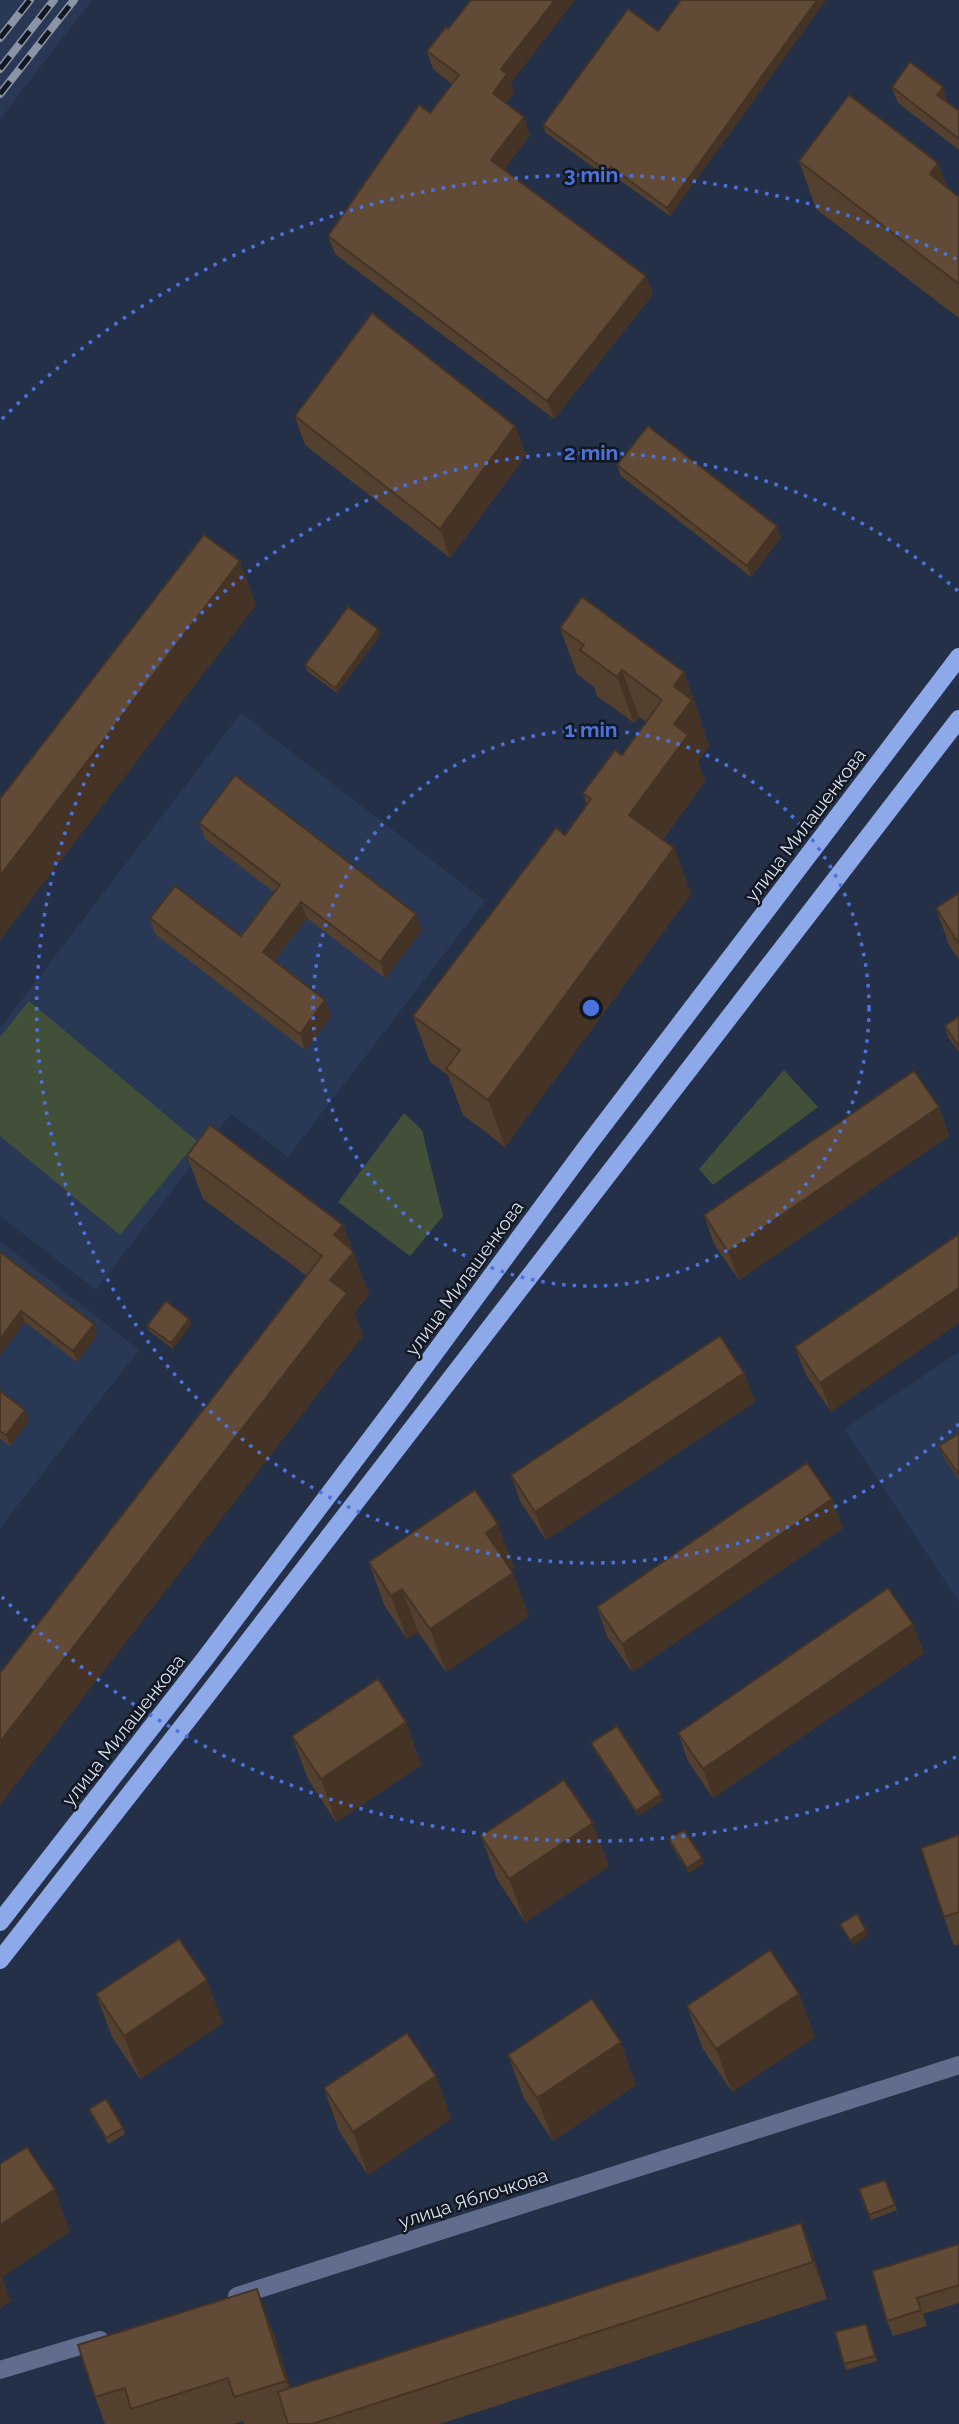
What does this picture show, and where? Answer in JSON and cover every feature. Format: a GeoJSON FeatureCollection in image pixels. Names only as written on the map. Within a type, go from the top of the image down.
{"type":"FeatureCollection","features":[{"type":"Feature","properties":{"kind":"main road","name":"улица Милашенкова"},"geometry":{"type":"LineString","coordinates":[[0,1922],[207,1656],[588,1144],[959,657]]}},
{"type":"Feature","properties":{"kind":"main road"},"geometry":{"type":"LineString","coordinates":[[0,1960],[206,1697],[959,719]]}},
{"type":"Feature","properties":{"kind":"street","name":"улица Яблочкова"},"geometry":{"type":"LineString","coordinates":[[220,2302],[959,2065]]}},
{"type":"Feature","properties":{"kind":"street"},"geometry":{"type":"LineString","coordinates":[[1,2370],[114,2335]]}},
{"type":"Feature","properties":{"kind":"shaded area"},"geometry":{"type":"Polygon","coordinates":[[[0,0],[92,0],[0,119],[0,0]]]}},
{"type":"Feature","properties":{"kind":"shaded area"},"geometry":{"type":"Polygon","coordinates":[[[241,713],[485,901],[288,1157],[231,1114],[96,1290],[0,1216],[0,1028],[241,713]]]}},
{"type":"Feature","properties":{"kind":"shaded area"},"geometry":{"type":"Polygon","coordinates":[[[0,1241],[139,1350],[0,1528],[0,1241]]]}},
{"type":"Feature","properties":{"kind":"shaded area"},"geometry":{"type":"Polygon","coordinates":[[[959,1352],[959,1602],[844,1429],[959,1352]]]}},
{"type":"Feature","properties":{"kind":"green space"},"geometry":{"type":"Polygon","coordinates":[[[29,1001],[197,1141],[120,1235],[0,1136],[0,1037],[29,1001]]]}},
{"type":"Feature","properties":{"kind":"green space"},"geometry":{"type":"Polygon","coordinates":[[[784,1070],[818,1107],[713,1185],[699,1169],[784,1070]]]}},
{"type":"Feature","properties":{"kind":"green space"},"geometry":{"type":"Polygon","coordinates":[[[404,1113],[422,1130],[443,1216],[410,1256],[338,1202],[404,1113]]]}},
{"type":"Feature","properties":{"kind":"building"},"geometry":{"type":"Polygon","coordinates":[[[471,0],[555,0],[501,69],[507,74],[493,93],[524,117],[491,160],[646,276],[547,401],[328,236],[419,105],[430,113],[459,75],[427,51],[471,0]]]}},
{"type":"Feature","properties":{"kind":"building"},"geometry":{"type":"Polygon","coordinates":[[[681,0],[817,0],[667,208],[611,167],[608,172],[543,125],[628,9],[658,31],[681,0]]]}},
{"type":"Feature","properties":{"kind":"building"},"geometry":{"type":"Polygon","coordinates":[[[910,62],[943,87],[937,95],[959,111],[959,139],[892,87],[910,62]]]}},
{"type":"Feature","properties":{"kind":"building"},"geometry":{"type":"Polygon","coordinates":[[[849,95],[938,163],[930,174],[959,197],[959,284],[799,161],[849,95]]]}},
{"type":"Feature","properties":{"kind":"building"},"geometry":{"type":"Polygon","coordinates":[[[372,313],[515,426],[440,529],[295,416],[372,313]]]}},
{"type":"Feature","properties":{"kind":"building"},"geometry":{"type":"Polygon","coordinates":[[[648,426],[777,526],[747,566],[617,465],[648,426]]]}},
{"type":"Feature","properties":{"kind":"building"},"geometry":{"type":"Polygon","coordinates":[[[204,535],[240,561],[0,876],[0,799],[204,535]]]}},
{"type":"Feature","properties":{"kind":"building"},"geometry":{"type":"Polygon","coordinates":[[[582,597],[684,672],[674,686],[692,700],[674,724],[688,735],[629,815],[674,848],[488,1100],[446,1069],[460,1050],[413,1016],[556,828],[565,835],[591,799],[583,793],[615,750],[622,755],[662,700],[622,670],[617,677],[580,650],[584,645],[560,628],[582,597]]]}},
{"type":"Feature","properties":{"kind":"building"},"geometry":{"type":"Polygon","coordinates":[[[348,607],[378,629],[335,688],[305,665],[348,607]]]}},
{"type":"Feature","properties":{"kind":"building"},"geometry":{"type":"Polygon","coordinates":[[[235,775],[416,914],[380,962],[301,902],[263,952],[325,1000],[300,1034],[150,918],[175,886],[241,936],[280,885],[199,823],[235,775]]]}},
{"type":"Feature","properties":{"kind":"building"},"geometry":{"type":"Polygon","coordinates":[[[959,893],[959,944],[936,908],[959,893]]]}},
{"type":"Feature","properties":{"kind":"building"},"geometry":{"type":"Polygon","coordinates":[[[959,1016],[959,1047],[945,1026],[959,1016]]]}},
{"type":"Feature","properties":{"kind":"building"},"geometry":{"type":"Polygon","coordinates":[[[914,1071],[939,1107],[728,1252],[704,1215],[914,1071]]]}},
{"type":"Feature","properties":{"kind":"building"},"geometry":{"type":"Polygon","coordinates":[[[210,1125],[343,1225],[334,1235],[354,1252],[330,1280],[347,1293],[0,1742],[0,1673],[322,1256],[187,1156],[210,1125]]]}},
{"type":"Feature","properties":{"kind":"building"},"geometry":{"type":"Polygon","coordinates":[[[959,1234],[959,1288],[820,1383],[795,1347],[959,1234]]]}},
{"type":"Feature","properties":{"kind":"building"},"geometry":{"type":"Polygon","coordinates":[[[0,1252],[94,1324],[73,1351],[21,1311],[0,1339],[0,1252]]]}},
{"type":"Feature","properties":{"kind":"building"},"geometry":{"type":"Polygon","coordinates":[[[166,1301],[189,1319],[171,1343],[147,1326],[166,1301]]]}},
{"type":"Feature","properties":{"kind":"building"},"geometry":{"type":"Polygon","coordinates":[[[720,1336],[744,1373],[535,1512],[511,1475],[720,1336]]]}},
{"type":"Feature","properties":{"kind":"building"},"geometry":{"type":"Polygon","coordinates":[[[0,1391],[25,1410],[6,1435],[0,1431],[0,1391]]]}},
{"type":"Feature","properties":{"kind":"building"},"geometry":{"type":"Polygon","coordinates":[[[959,1433],[959,1475],[939,1446],[959,1433]]]}},
{"type":"Feature","properties":{"kind":"building"},"geometry":{"type":"Polygon","coordinates":[[[807,1463],[832,1499],[622,1644],[597,1607],[807,1463]]]}},
{"type":"Feature","properties":{"kind":"building"},"geometry":{"type":"Polygon","coordinates":[[[475,1490],[498,1524],[486,1533],[513,1573],[430,1629],[402,1589],[391,1596],[369,1562],[475,1490]]]}},
{"type":"Feature","properties":{"kind":"building"},"geometry":{"type":"Polygon","coordinates":[[[888,1588],[913,1624],[703,1769],[678,1733],[888,1588]]]}},
{"type":"Feature","properties":{"kind":"building"},"geometry":{"type":"Polygon","coordinates":[[[378,1679],[406,1722],[321,1779],[292,1736],[378,1679]]]}},
{"type":"Feature","properties":{"kind":"building"},"geometry":{"type":"Polygon","coordinates":[[[617,1726],[661,1794],[636,1811],[591,1743],[617,1726]]]}},
{"type":"Feature","properties":{"kind":"building"},"geometry":{"type":"Polygon","coordinates":[[[564,1780],[593,1823],[509,1879],[481,1836],[564,1780]]]}},
{"type":"Feature","properties":{"kind":"building"},"geometry":{"type":"Polygon","coordinates":[[[684,1830],[702,1858],[687,1868],[669,1839],[684,1830]]]}},
{"type":"Feature","properties":{"kind":"building"},"geometry":{"type":"Polygon","coordinates":[[[959,1835],[959,1912],[944,1917],[921,1848],[959,1835]]]}},
{"type":"Feature","properties":{"kind":"building"},"geometry":{"type":"Polygon","coordinates":[[[857,1914],[866,1930],[850,1940],[840,1924],[857,1914]]]}},
{"type":"Feature","properties":{"kind":"building"},"geometry":{"type":"Polygon","coordinates":[[[179,1939],[207,1980],[124,2036],[96,1994],[179,1939]]]}},
{"type":"Feature","properties":{"kind":"building"},"geometry":{"type":"Polygon","coordinates":[[[770,1950],[799,1994],[716,2049],[687,2006],[770,1950]]]}},
{"type":"Feature","properties":{"kind":"building"},"geometry":{"type":"Polygon","coordinates":[[[592,1999],[621,2042],[537,2098],[508,2055],[592,1999]]]}},
{"type":"Feature","properties":{"kind":"building"},"geometry":{"type":"Polygon","coordinates":[[[407,2033],[436,2076],[353,2132],[324,2088],[407,2033]]]}},
{"type":"Feature","properties":{"kind":"building"},"geometry":{"type":"Polygon","coordinates":[[[106,2099],[123,2128],[106,2138],[89,2109],[106,2099]]]}},
{"type":"Feature","properties":{"kind":"building"},"geometry":{"type":"Polygon","coordinates":[[[27,2147],[55,2189],[0,2225],[0,2164],[27,2147]]]}},
{"type":"Feature","properties":{"kind":"building"},"geometry":{"type":"Polygon","coordinates":[[[885,2180],[895,2205],[869,2215],[859,2189],[885,2180]]]}},
{"type":"Feature","properties":{"kind":"building"},"geometry":{"type":"Polygon","coordinates":[[[801,2223],[813,2262],[312,2424],[288,2424],[278,2392],[801,2223]]]}},
{"type":"Feature","properties":{"kind":"building"},"geometry":{"type":"Polygon","coordinates":[[[959,2244],[959,2285],[917,2298],[921,2310],[887,2321],[872,2271],[959,2244]]]}},
{"type":"Feature","properties":{"kind":"building"},"geometry":{"type":"Polygon","coordinates":[[[257,2289],[286,2381],[234,2397],[228,2378],[131,2409],[125,2388],[95,2397],[78,2345],[257,2289]]]}},
{"type":"Feature","properties":{"kind":"building"},"geometry":{"type":"Polygon","coordinates":[[[866,2324],[875,2356],[844,2364],[835,2332],[866,2324]]]}},
{"type":"Feature","properties":{"kind":"railway"},"geometry":{"type":"LineString","coordinates":[[0,38],[30,0]]}},
{"type":"Feature","properties":{"kind":"railway"},"geometry":{"type":"LineString","coordinates":[[0,69],[54,0]]}},
{"type":"Feature","properties":{"kind":"railway"},"geometry":{"type":"LineString","coordinates":[[0,94],[74,0]]}}]}
